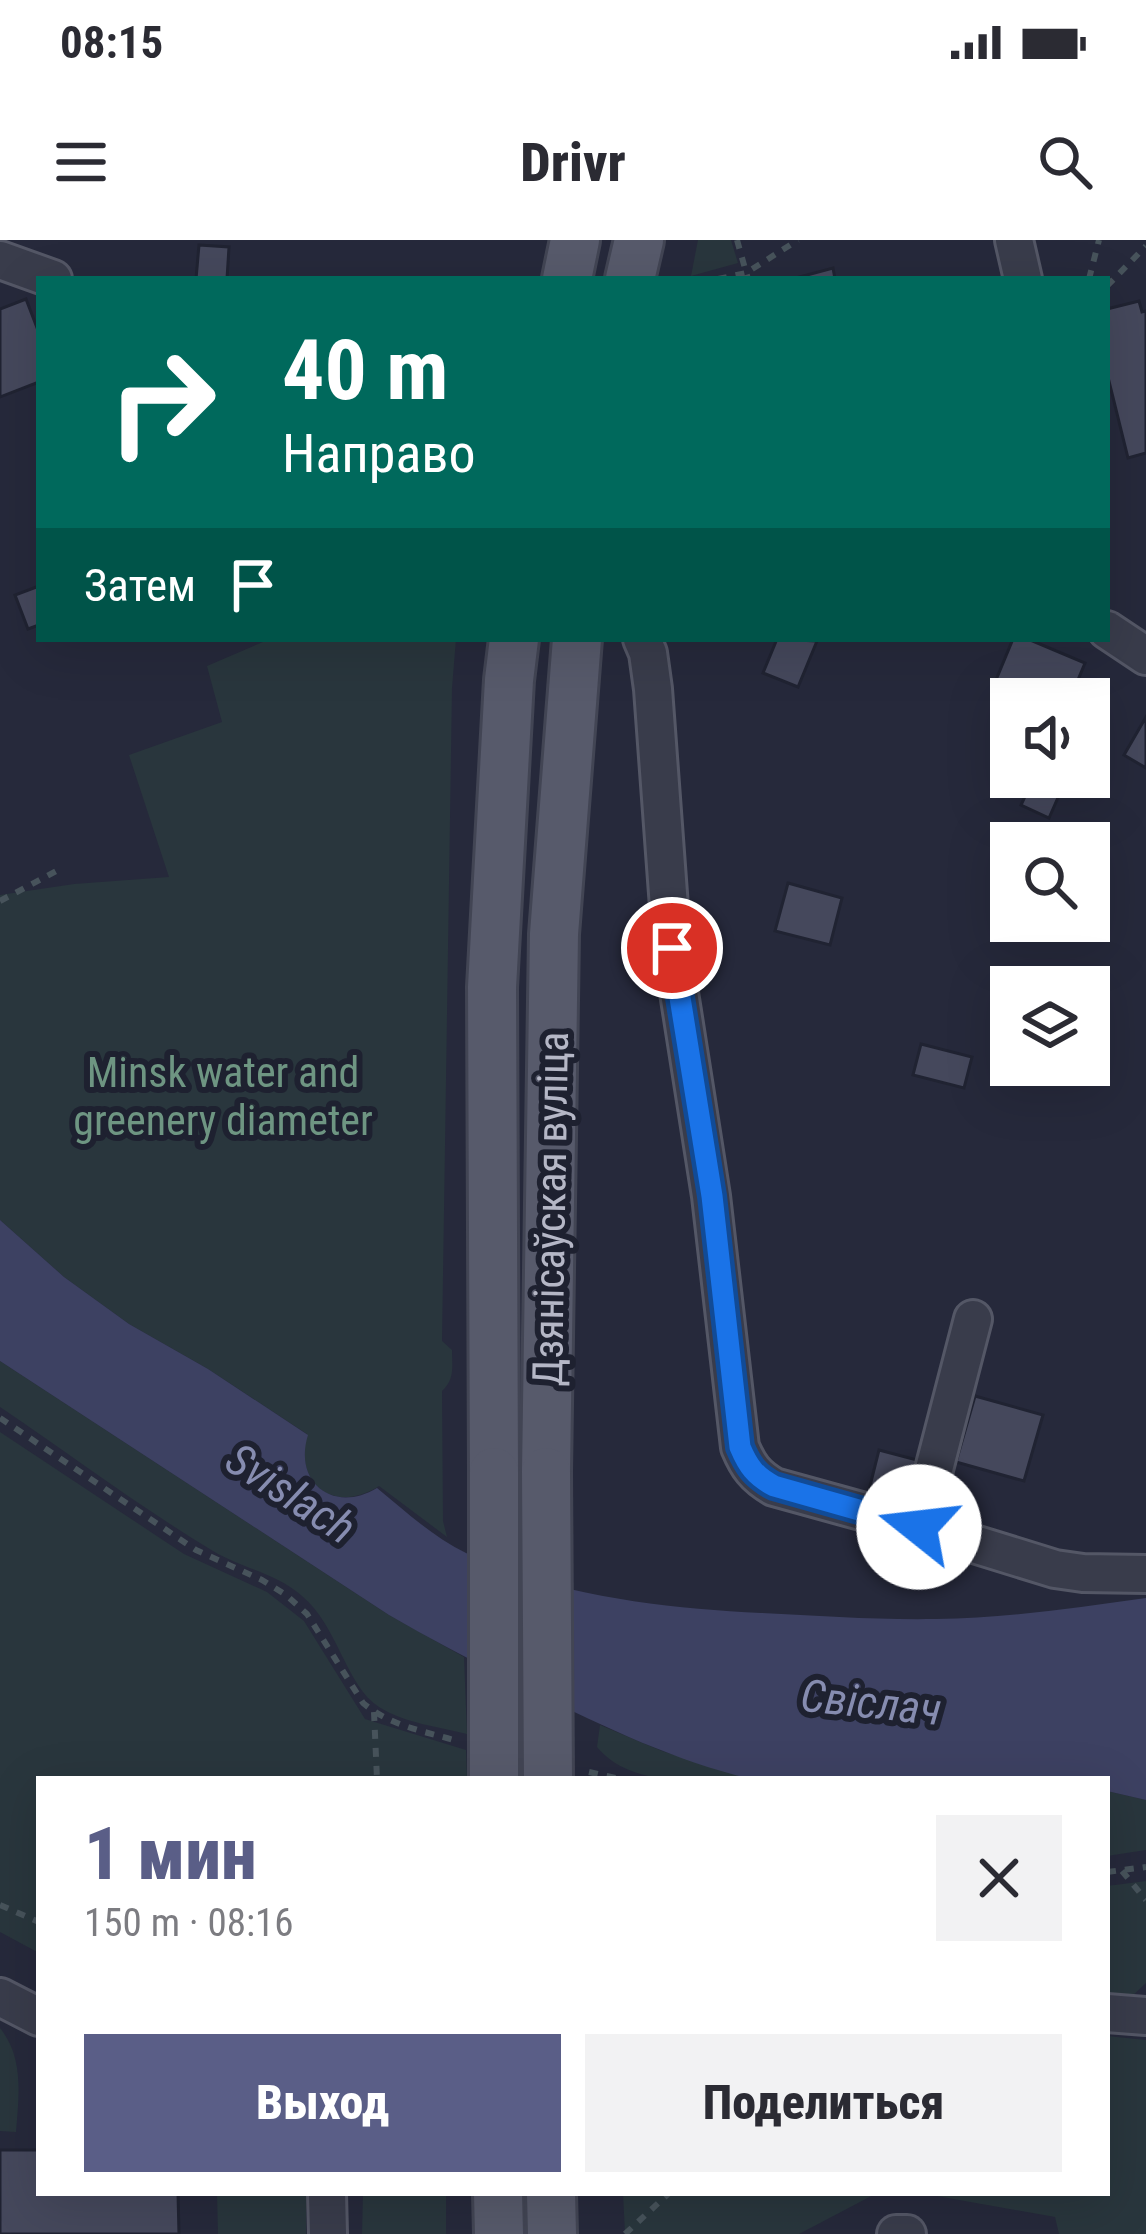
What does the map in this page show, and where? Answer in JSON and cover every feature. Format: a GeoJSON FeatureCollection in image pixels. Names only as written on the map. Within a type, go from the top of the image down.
{"type":"FeatureCollection","features":[{"type":"Feature","properties":{"kind":"main road"},"geometry":{"type":"LineString","coordinates":[[568,276],[575,240]]}},
{"type":"Feature","properties":{"kind":"main road"},"geometry":{"type":"LineString","coordinates":[[631,276],[639,240]]}},
{"type":"Feature","properties":{"kind":"main road","name":"Дзянісаўская вуліца"},"geometry":{"type":"LineString","coordinates":[[479,1761],[494,1472],[492,987],[514,642]]}},
{"type":"Feature","properties":{"kind":"main road","name":"Дзянісаўская вуліца"},"geometry":{"type":"LineString","coordinates":[[569,1775],[546,1472],[554,934],[577,642]]}},
{"type":"Feature","properties":{"kind":"main road"},"geometry":{"type":"LineString","coordinates":[[498,2196],[499,2234]]}},
{"type":"Feature","properties":{"kind":"main road"},"geometry":{"type":"LineString","coordinates":[[551,2196],[552,2234]]}},
{"type":"Feature","properties":{"kind":"street"},"geometry":{"type":"LineString","coordinates":[[1014,240],[1022,276]]}},
{"type":"Feature","properties":{"kind":"street"},"geometry":{"type":"LineString","coordinates":[[0,260],[45,276]]}},
{"type":"Feature","properties":{"kind":"street"},"geometry":{"type":"LineString","coordinates":[[643,642],[653,689],[672,948],[712,1196],[740,1447],[748,1467],[774,1486],[1055,1569],[1146,1574]]}},
{"type":"Feature","properties":{"kind":"street"},"geometry":{"type":"LineString","coordinates":[[919,1527],[973,1318]]}},
{"type":"Feature","properties":{"kind":"street"},"geometry":{"type":"LineString","coordinates":[[0,1996],[36,2016]]}},
{"type":"Feature","properties":{"kind":"street"},"geometry":{"type":"LineString","coordinates":[[1110,2013],[1146,2016]]}},
{"type":"Feature","properties":{"kind":"street"},"geometry":{"type":"LineString","coordinates":[[327,2196],[328,2234]]}},
{"type":"Feature","properties":{"kind":"street"},"geometry":{"type":"LineString","coordinates":[[896,2234],[907,2234]]}},
{"type":"Feature","properties":{"kind":"path"},"geometry":{"type":"LineString","coordinates":[[737,240],[745,276]]}},
{"type":"Feature","properties":{"kind":"path"},"geometry":{"type":"LineString","coordinates":[[746,276],[798,240]]}},
{"type":"Feature","properties":{"kind":"path"},"geometry":{"type":"LineString","coordinates":[[1089,276],[1099,240]]}},
{"type":"Feature","properties":{"kind":"path"},"geometry":{"type":"LineString","coordinates":[[1110,283],[1146,246]]}},
{"type":"Feature","properties":{"kind":"path"},"geometry":{"type":"LineString","coordinates":[[0,902],[62,868]]}},
{"type":"Feature","properties":{"kind":"path"},"geometry":{"type":"LineString","coordinates":[[0,1418],[196,1550],[286,1595],[308,1614],[363,1703],[479,1761]]}},
{"type":"Feature","properties":{"kind":"path"},"geometry":{"type":"LineString","coordinates":[[374,1712],[377,1776]]}},
{"type":"Feature","properties":{"kind":"path"},"geometry":{"type":"LineString","coordinates":[[1110,1872],[1146,1867]]}},
{"type":"Feature","properties":{"kind":"path"},"geometry":{"type":"LineString","coordinates":[[1122,1870],[1146,1900]]}},
{"type":"Feature","properties":{"kind":"path"},"geometry":{"type":"LineString","coordinates":[[0,1905],[36,1921]]}},
{"type":"Feature","properties":{"kind":"path"},"geometry":{"type":"LineString","coordinates":[[625,2234],[665,2196]]}},
{"type":"Feature","properties":{"kind":"green space"},"geometry":{"type":"Polygon","coordinates":[[[698,240],[731,240],[738,263],[691,276],[698,240]]]}},
{"type":"Feature","properties":{"kind":"green space","name":"Minsk water and greenery diameter"},"geometry":{"type":"Polygon","coordinates":[[[263,642],[456,642],[442,1341],[452,1350],[451,1377],[442,1391],[447,1537],[379,1486],[347,1497],[322,1490],[307,1468],[307,1434],[129,1324],[64,1277],[0,1220],[0,895],[169,877],[129,755],[222,722],[207,666],[263,642]]]}},
{"type":"Feature","properties":{"kind":"green space"},"geometry":{"type":"Polygon","coordinates":[[[0,1361],[389,1615],[464,1657],[467,1734],[410,1721],[379,1707],[358,1685],[325,1623],[302,1596],[186,1534],[0,1407],[0,1361]]]}},
{"type":"Feature","properties":{"kind":"green space"},"geometry":{"type":"Polygon","coordinates":[[[0,1432],[184,1554],[267,1592],[304,1621],[365,1719],[466,1750],[467,1776],[36,1776],[36,1951],[0,1932],[0,1432]]]}},
{"type":"Feature","properties":{"kind":"green space"},"geometry":{"type":"Polygon","coordinates":[[[600,1725],[741,1776],[648,1776],[612,1761],[597,1747],[600,1725]]]}},
{"type":"Feature","properties":{"kind":"green space"},"geometry":{"type":"Polygon","coordinates":[[[1110,1792],[1146,1800],[1146,1850],[1110,1856],[1110,1792]]]}},
{"type":"Feature","properties":{"kind":"green space"},"geometry":{"type":"Polygon","coordinates":[[[1146,1881],[1146,1983],[1119,2008],[1110,2007],[1110,1886],[1146,1881]]]}},
{"type":"Feature","properties":{"kind":"green space"},"geometry":{"type":"Polygon","coordinates":[[[0,2028],[16,2064],[16,2132],[0,2131],[0,2028]]]}},
{"type":"Feature","properties":{"kind":"green space"},"geometry":{"type":"Polygon","coordinates":[[[1110,2036],[1146,2040],[1146,2234],[1059,2234],[1055,2217],[937,2196],[1110,2196],[1110,2036]]]}},
{"type":"Feature","properties":{"kind":"green space"},"geometry":{"type":"Polygon","coordinates":[[[217,2196],[306,2196],[306,2234],[218,2234],[217,2196]]]}},
{"type":"Feature","properties":{"kind":"green space"},"geometry":{"type":"Polygon","coordinates":[[[363,2196],[446,2196],[446,2234],[362,2234],[363,2196]]]}},
{"type":"Feature","properties":{"kind":"green space"},"geometry":{"type":"Polygon","coordinates":[[[623,2196],[871,2196],[799,2234],[625,2234],[623,2196]]]}},
{"type":"Feature","properties":{"kind":"water"},"geometry":{"type":"Polygon","coordinates":[[[0,1220],[64,1277],[129,1324],[308,1435],[306,1467],[321,1489],[346,1497],[377,1488],[454,1547],[536,1580],[687,1608],[870,1618],[989,1617],[1146,1598],[1146,1800],[1110,1792],[1110,1776],[741,1776],[696,1763],[589,1719],[389,1615],[0,1361],[0,1220]]]}},
{"type":"Feature","properties":{"kind":"building"},"geometry":{"type":"Polygon","coordinates":[[[199,245],[229,247],[227,276],[196,276],[199,245]]]}},
{"type":"Feature","properties":{"kind":"building"},"geometry":{"type":"Polygon","coordinates":[[[833,268],[834,276],[803,276],[833,268]]]}},
{"type":"Feature","properties":{"kind":"building"},"geometry":{"type":"Polygon","coordinates":[[[26,299],[36,325],[36,383],[0,397],[0,309],[26,299]]]}},
{"type":"Feature","properties":{"kind":"building"},"geometry":{"type":"Polygon","coordinates":[[[1139,301],[1142,312],[1146,311],[1146,453],[1128,458],[1110,385],[1110,308],[1139,301]]]}},
{"type":"Feature","properties":{"kind":"building"},"geometry":{"type":"Polygon","coordinates":[[[36,587],[36,626],[28,629],[15,595],[36,587]]]}},
{"type":"Feature","properties":{"kind":"building"},"geometry":{"type":"Polygon","coordinates":[[[776,642],[817,642],[798,687],[763,673],[776,642]]]}},
{"type":"Feature","properties":{"kind":"building"},"geometry":{"type":"Polygon","coordinates":[[[1012,642],[1035,642],[1085,663],[1079,678],[997,678],[1012,642]]]}},
{"type":"Feature","properties":{"kind":"building"},"geometry":{"type":"Polygon","coordinates":[[[1146,717],[1146,768],[1124,755],[1146,717]]]}},
{"type":"Feature","properties":{"kind":"building"},"geometry":{"type":"Polygon","coordinates":[[[1024,798],[1058,798],[1049,818],[1021,805],[1024,798]]]}},
{"type":"Feature","properties":{"kind":"building"},"geometry":{"type":"Polygon","coordinates":[[[788,883],[842,898],[830,945],[775,931],[788,883]]]}},
{"type":"Feature","properties":{"kind":"building"},"geometry":{"type":"Polygon","coordinates":[[[921,1044],[972,1057],[964,1088],[913,1075],[921,1044]]]}},
{"type":"Feature","properties":{"kind":"building"},"geometry":{"type":"Polygon","coordinates":[[[975,1396],[1043,1415],[1024,1481],[956,1462],[975,1396]]]}},
{"type":"Feature","properties":{"kind":"building"},"geometry":{"type":"Polygon","coordinates":[[[879,1450],[917,1460],[907,1500],[869,1490],[879,1450]]]}},
{"type":"Feature","properties":{"kind":"building"},"geometry":{"type":"Polygon","coordinates":[[[0,2150],[36,2150],[36,2196],[178,2196],[179,2234],[0,2234],[0,2150]]]}},
{"type":"Feature","properties":{"kind":"route"},"geometry":{"type":"LineString","coordinates":[[672,948],[712,1196],[740,1447],[748,1467],[774,1486],[919,1527]]}},
{"type":"Feature","properties":{"kind":"water label","name":"Svislach"},"geometry":{"type":"Point","coordinates":[291,1493]}},
{"type":"Feature","properties":{"kind":"water label","name":"Свіслач"},"geometry":{"type":"Point","coordinates":[871,1702]}}]}
